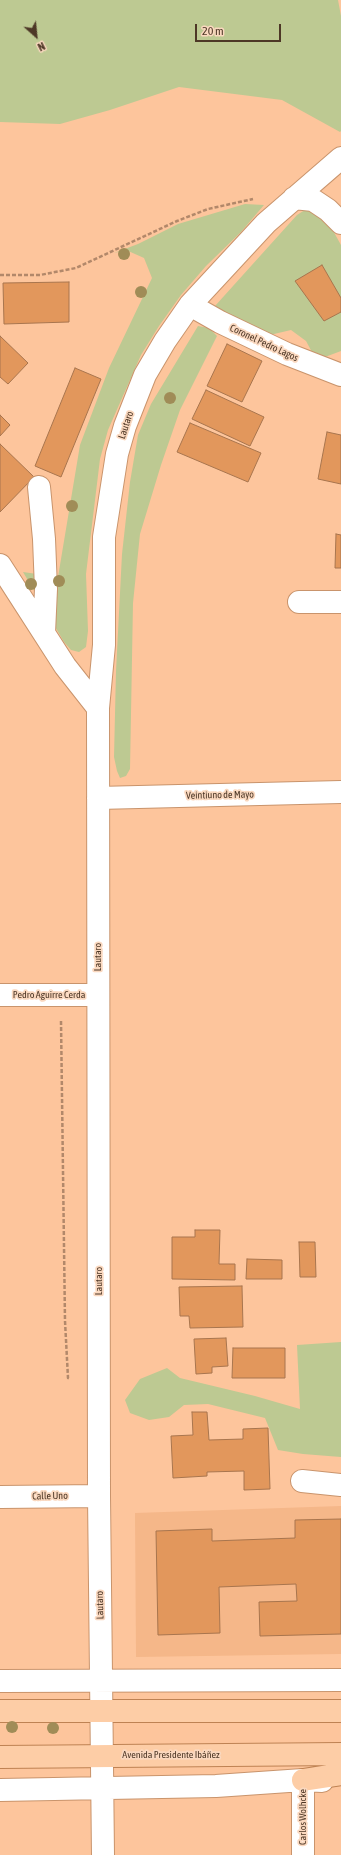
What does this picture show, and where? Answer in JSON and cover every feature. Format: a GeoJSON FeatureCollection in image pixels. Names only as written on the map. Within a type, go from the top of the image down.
{"type":"FeatureCollection","features":[{"type":"Feature","properties":{"kind":"main road"},"geometry":{"type":"LineString","coordinates":[[0,1711],[341,1710]]}},
{"type":"Feature","properties":{"kind":"main road","name":"Avenida Presidente Ibáñez"},"geometry":{"type":"LineString","coordinates":[[0,1757],[341,1754]]}},
{"type":"Feature","properties":{"kind":"main road"},"geometry":{"type":"LineString","coordinates":[[303,1780],[341,1774]]}},
{"type":"Feature","properties":{"kind":"street","name":"Lautaro"},"geometry":{"type":"LineString","coordinates":[[103,1855],[99,1496],[98,708],[104,645],[104,537],[117,454],[134,400],[145,375],[164,341],[190,304],[266,223],[341,158]]}},
{"type":"Feature","properties":{"kind":"street"},"geometry":{"type":"LineString","coordinates":[[294,198],[313,200],[328,210],[341,223]]}},
{"type":"Feature","properties":{"kind":"street","name":"Coronel Pedro Lagos"},"geometry":{"type":"LineString","coordinates":[[190,304],[220,322],[287,354],[341,375]]}},
{"type":"Feature","properties":{"kind":"street"},"geometry":{"type":"LineString","coordinates":[[39,487],[44,539],[46,589],[44,633]]}},
{"type":"Feature","properties":{"kind":"street"},"geometry":{"type":"LineString","coordinates":[[0,565],[65,666],[98,708]]}},
{"type":"Feature","properties":{"kind":"street"},"geometry":{"type":"LineString","coordinates":[[299,602],[341,602]]}},
{"type":"Feature","properties":{"kind":"street","name":"Veintiuno de Mayo"},"geometry":{"type":"LineString","coordinates":[[98,798],[341,792]]}},
{"type":"Feature","properties":{"kind":"street","name":"Pedro Aguirre Cerda"},"geometry":{"type":"LineString","coordinates":[[0,995],[98,995]]}},
{"type":"Feature","properties":{"kind":"street"},"geometry":{"type":"LineString","coordinates":[[302,1481],[341,1485]]}},
{"type":"Feature","properties":{"kind":"street","name":"Calle Uno"},"geometry":{"type":"LineString","coordinates":[[0,1497],[99,1496]]}},
{"type":"Feature","properties":{"kind":"street"},"geometry":{"type":"LineString","coordinates":[[0,1680],[341,1680]]}},
{"type":"Feature","properties":{"kind":"street"},"geometry":{"type":"LineString","coordinates":[[0,1790],[216,1786],[303,1780],[341,1782]]}},
{"type":"Feature","properties":{"kind":"street","name":"Carlos Wolhcke"},"geometry":{"type":"LineString","coordinates":[[303,1780],[303,1855]]}},
{"type":"Feature","properties":{"kind":"path"},"geometry":{"type":"LineString","coordinates":[[0,275],[40,275],[76,268],[177,221],[208,209],[252,199],[294,198]]}},
{"type":"Feature","properties":{"kind":"path"},"geometry":{"type":"LineString","coordinates":[[61,1019],[64,1321],[68,1378],[70,1378]]}},
{"type":"Feature","properties":{"kind":"shaded area"},"geometry":{"type":"Polygon","coordinates":[[[341,1506],[341,1654],[136,1657],[135,1513],[341,1506]]]}},
{"type":"Feature","properties":{"kind":"green space"},"geometry":{"type":"Polygon","coordinates":[[[0,0],[338,0],[341,16],[341,131],[340,132],[282,100],[179,87],[110,110],[60,124],[0,122],[0,0]]]}},
{"type":"Feature","properties":{"kind":"green space"},"geometry":{"type":"Polygon","coordinates":[[[245,204],[264,205],[241,232],[206,266],[181,295],[159,326],[141,355],[108,430],[100,459],[86,574],[88,631],[86,647],[79,652],[71,650],[64,642],[23,572],[58,577],[80,445],[109,368],[152,278],[144,258],[126,250],[114,253],[138,244],[178,224],[245,204]]]}},
{"type":"Feature","properties":{"kind":"green space"},"geometry":{"type":"Polygon","coordinates":[[[308,208],[323,216],[341,245],[341,351],[325,357],[313,354],[306,341],[291,330],[274,334],[263,334],[215,306],[297,215],[308,208]]]}},
{"type":"Feature","properties":{"kind":"green space"},"geometry":{"type":"Polygon","coordinates":[[[198,326],[209,328],[217,336],[180,410],[140,534],[133,603],[130,769],[126,776],[120,778],[114,757],[116,671],[122,554],[130,482],[138,435],[151,404],[198,326]]]}},
{"type":"Feature","properties":{"kind":"green space"},"geometry":{"type":"Polygon","coordinates":[[[341,1342],[341,1457],[303,1454],[278,1450],[265,1418],[208,1404],[184,1405],[169,1417],[149,1420],[130,1413],[125,1400],[140,1379],[167,1368],[180,1378],[255,1396],[300,1409],[297,1345],[341,1342]]]}},
{"type":"Feature","properties":{"kind":"building"},"geometry":{"type":"Polygon","coordinates":[[[322,265],[341,298],[341,312],[324,321],[295,281],[322,265]]]}},
{"type":"Feature","properties":{"kind":"building"},"geometry":{"type":"Polygon","coordinates":[[[69,282],[69,322],[4,324],[3,283],[69,282]]]}},
{"type":"Feature","properties":{"kind":"building"},"geometry":{"type":"Polygon","coordinates":[[[0,336],[28,363],[8,384],[0,377],[0,336]]]}},
{"type":"Feature","properties":{"kind":"building"},"geometry":{"type":"Polygon","coordinates":[[[227,344],[262,361],[242,402],[207,386],[227,344]]]}},
{"type":"Feature","properties":{"kind":"building"},"geometry":{"type":"Polygon","coordinates":[[[75,368],[101,379],[61,477],[35,466],[75,368]]]}},
{"type":"Feature","properties":{"kind":"building"},"geometry":{"type":"Polygon","coordinates":[[[206,390],[264,417],[250,446],[192,419],[206,390]]]}},
{"type":"Feature","properties":{"kind":"building"},"geometry":{"type":"Polygon","coordinates":[[[0,415],[10,425],[0,436],[0,415]]]}},
{"type":"Feature","properties":{"kind":"building"},"geometry":{"type":"Polygon","coordinates":[[[190,423],[261,453],[248,482],[177,452],[190,423]]]}},
{"type":"Feature","properties":{"kind":"building"},"geometry":{"type":"Polygon","coordinates":[[[327,432],[341,435],[341,484],[318,479],[327,432]]]}},
{"type":"Feature","properties":{"kind":"building"},"geometry":{"type":"Polygon","coordinates":[[[0,444],[34,477],[0,512],[0,444]]]}},
{"type":"Feature","properties":{"kind":"building"},"geometry":{"type":"Polygon","coordinates":[[[336,534],[341,535],[341,568],[335,568],[336,534]]]}},
{"type":"Feature","properties":{"kind":"building"},"geometry":{"type":"Polygon","coordinates":[[[195,1230],[220,1230],[219,1264],[235,1264],[235,1280],[172,1279],[172,1237],[195,1237],[195,1230]]]}},
{"type":"Feature","properties":{"kind":"building"},"geometry":{"type":"Polygon","coordinates":[[[299,1242],[315,1242],[316,1277],[300,1277],[299,1242]]]}},
{"type":"Feature","properties":{"kind":"building"},"geometry":{"type":"Polygon","coordinates":[[[247,1259],[282,1260],[282,1279],[246,1279],[247,1259]]]}},
{"type":"Feature","properties":{"kind":"building"},"geometry":{"type":"Polygon","coordinates":[[[242,1286],[243,1327],[190,1328],[189,1316],[180,1316],[179,1287],[242,1286]]]}},
{"type":"Feature","properties":{"kind":"building"},"geometry":{"type":"Polygon","coordinates":[[[226,1338],[228,1366],[212,1367],[212,1373],[196,1374],[194,1339],[226,1338]]]}},
{"type":"Feature","properties":{"kind":"building"},"geometry":{"type":"Polygon","coordinates":[[[233,1348],[285,1348],[285,1378],[232,1378],[233,1348]]]}},
{"type":"Feature","properties":{"kind":"building"},"geometry":{"type":"Polygon","coordinates":[[[192,1412],[207,1412],[209,1440],[243,1439],[243,1429],[268,1428],[270,1489],[244,1490],[244,1471],[207,1472],[207,1476],[173,1478],[171,1436],[193,1435],[192,1412]]]}},
{"type":"Feature","properties":{"kind":"building"},"geometry":{"type":"Polygon","coordinates":[[[341,1519],[341,1634],[260,1636],[259,1602],[297,1601],[296,1584],[219,1587],[220,1633],[158,1635],[156,1531],[212,1529],[212,1541],[295,1538],[295,1520],[341,1519]]]}}]}
